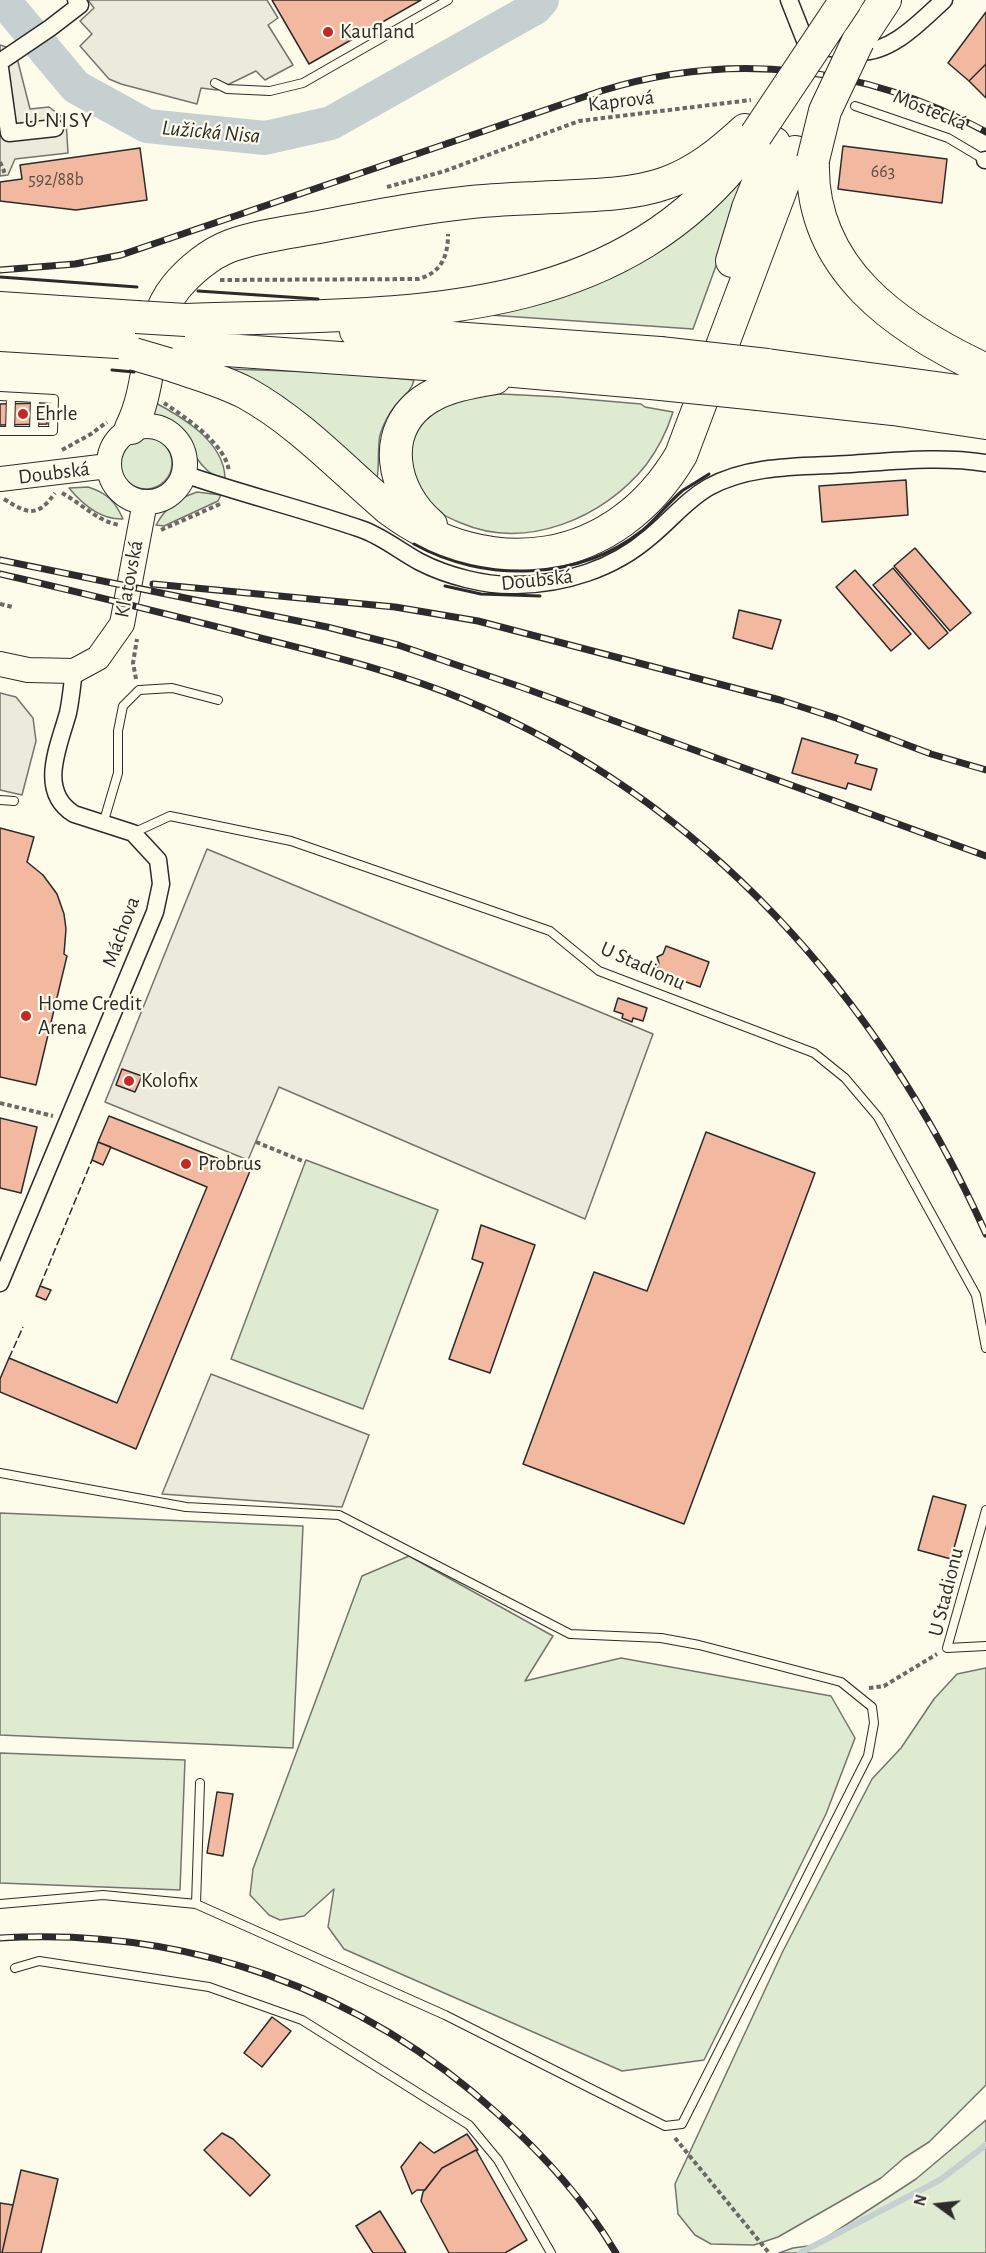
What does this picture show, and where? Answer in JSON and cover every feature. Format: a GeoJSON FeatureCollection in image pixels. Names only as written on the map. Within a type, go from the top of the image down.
{"type":"FeatureCollection","features":[{"type":"Feature","properties":{"kind":"highway"},"geometry":{"type":"LineString","coordinates":[[0,308],[135,338],[268,406],[309,436],[372,495],[402,519],[435,537],[470,549],[511,555],[532,555],[573,546],[610,530],[636,511],[658,489],[681,455],[766,223],[787,87],[847,0]]}},
{"type":"Feature","properties":{"kind":"highway"},"geometry":{"type":"LineString","coordinates":[[777,144],[819,50],[847,0]]}},
{"type":"Feature","properties":{"kind":"highway"},"geometry":{"type":"LineString","coordinates":[[0,335],[84,340],[135,338],[186,320],[450,307],[505,297],[554,284],[614,259],[636,247],[672,223],[721,180],[777,144],[831,84],[885,0]]}},
{"type":"Feature","properties":{"kind":"highway"},"geometry":{"type":"LineString","coordinates":[[121,423],[139,414],[158,321],[169,296],[178,284],[210,257],[229,246],[256,238],[453,204],[631,191],[665,183],[693,171],[717,156],[777,144]]}},
{"type":"Feature","properties":{"kind":"highway"},"geometry":{"type":"LineString","coordinates":[[777,144],[813,192],[821,225],[847,270],[878,303],[912,330],[943,349],[986,370]]}},
{"type":"Feature","properties":{"kind":"highway"},"geometry":{"type":"LineString","coordinates":[[186,320],[553,344],[758,394],[893,409],[986,423]]}},
{"type":"Feature","properties":{"kind":"highway"},"geometry":{"type":"LineString","coordinates":[[168,355],[558,374]]}},
{"type":"Feature","properties":{"kind":"highway"},"geometry":{"type":"LineString","coordinates":[[470,549],[441,534],[426,521],[403,492],[395,461],[402,429],[416,407],[438,392],[460,385],[508,376],[767,365],[986,395]]}},
{"type":"Feature","properties":{"kind":"street"},"geometry":{"type":"LineString","coordinates":[[0,62],[50,28],[80,4],[76,0]]}},
{"type":"Feature","properties":{"kind":"street"},"geometry":{"type":"LineString","coordinates":[[792,5],[806,43],[856,52],[870,52],[888,45],[944,0]]}},
{"type":"Feature","properties":{"kind":"street"},"geometry":{"type":"LineString","coordinates":[[0,68],[9,133],[55,128]]}},
{"type":"Feature","properties":{"kind":"street"},"geometry":{"type":"LineString","coordinates":[[121,423],[156,426],[167,431],[183,450],[184,474],[179,484],[165,498],[145,502]]}},
{"type":"Feature","properties":{"kind":"street","name":"Doubská"},"geometry":{"type":"LineString","coordinates":[[121,423],[118,437],[110,450],[108,466],[116,487],[134,500],[145,502]]}},
{"type":"Feature","properties":{"kind":"street","name":"Doubská"},"geometry":{"type":"LineString","coordinates":[[184,474],[226,489],[364,530],[423,564],[465,578],[490,585],[517,585],[564,580],[590,573],[616,560],[650,538],[683,506],[708,488],[762,469],[937,459],[986,464]]}},
{"type":"Feature","properties":{"kind":"street","name":"Doubská"},"geometry":{"type":"LineString","coordinates":[[0,479],[108,466]]}},
{"type":"Feature","properties":{"kind":"street","name":"Klatovská"},"geometry":{"type":"LineString","coordinates":[[74,671],[98,658],[122,624],[145,502]]}},
{"type":"Feature","properties":{"kind":"street"},"geometry":{"type":"LineString","coordinates":[[0,664],[28,670],[74,671],[69,709],[53,769],[52,783],[58,799],[66,809],[74,814],[133,833]]}},
{"type":"Feature","properties":{"kind":"street","name":"Máchova"},"geometry":{"type":"LineString","coordinates":[[0,1283],[155,912],[160,884],[158,860],[133,833]]}},
{"type":"Feature","properties":{"kind":"lane"},"geometry":{"type":"LineString","coordinates":[[215,83],[227,89],[270,91],[303,83],[448,0]]}},
{"type":"Feature","properties":{"kind":"lane","name":"Mostecká"},"geometry":{"type":"LineString","coordinates":[[855,106],[948,138],[986,160]]}},
{"type":"Feature","properties":{"kind":"lane"},"geometry":{"type":"LineString","coordinates":[[0,396],[54,399],[53,431],[0,431]]}},
{"type":"Feature","properties":{"kind":"lane"},"geometry":{"type":"LineString","coordinates":[[10,431],[11,397]]}},
{"type":"Feature","properties":{"kind":"lane"},"geometry":{"type":"LineString","coordinates":[[34,431],[35,398]]}},
{"type":"Feature","properties":{"kind":"lane"},"geometry":{"type":"LineString","coordinates":[[103,824],[118,773],[118,731],[123,706],[139,690],[172,687],[218,700]]}},
{"type":"Feature","properties":{"kind":"lane"},"geometry":{"type":"LineString","coordinates":[[0,800],[14,801]]}},
{"type":"Feature","properties":{"kind":"lane","name":"U Stadionu"},"geometry":{"type":"LineString","coordinates":[[133,833],[170,816],[291,841],[550,931],[599,971],[814,1053],[845,1078],[878,1117],[976,1294],[986,1348]]}},
{"type":"Feature","properties":{"kind":"lane"},"geometry":{"type":"LineString","coordinates":[[0,1473],[186,1507],[339,1515],[570,1634],[661,1638],[699,1645],[842,1682],[872,1707],[874,1723],[868,1756],[682,2124],[665,2126],[445,2015],[196,1904],[103,1895],[0,1904]]}},
{"type":"Feature","properties":{"kind":"lane","name":"U Stadionu"},"geometry":{"type":"LineString","coordinates":[[986,1510],[947,1648],[986,1646]]}},
{"type":"Feature","properties":{"kind":"lane"},"geometry":{"type":"LineString","coordinates":[[196,1904],[200,1783]]}},
{"type":"Feature","properties":{"kind":"lane"},"geometry":{"type":"LineString","coordinates":[[15,1968],[39,1961],[209,1987],[302,2020],[469,2125],[498,2160],[551,2253]]}},
{"type":"Feature","properties":{"kind":"path","name":"Kaprová"},"geometry":{"type":"LineString","coordinates":[[445,171],[579,121],[753,99]]}},
{"type":"Feature","properties":{"kind":"path"},"geometry":{"type":"LineString","coordinates":[[0,162],[4,171],[0,172]]}},
{"type":"Feature","properties":{"kind":"path"},"geometry":{"type":"LineString","coordinates":[[178,284],[197,285],[213,280],[418,279],[427,277],[439,268],[448,251],[448,234]]}},
{"type":"Feature","properties":{"kind":"path"},"geometry":{"type":"LineString","coordinates":[[0,497],[30,512],[40,510],[55,493],[63,493],[98,517],[113,524],[161,530],[221,503],[230,476],[228,464],[219,451],[195,424],[157,398],[144,395]]}},
{"type":"Feature","properties":{"kind":"path"},"geometry":{"type":"LineString","coordinates":[[60,451],[91,434],[121,423]]}},
{"type":"Feature","properties":{"kind":"path"},"geometry":{"type":"LineString","coordinates":[[0,604],[13,607]]}},
{"type":"Feature","properties":{"kind":"path"},"geometry":{"type":"LineString","coordinates":[[137,639],[133,663],[139,690]]}},
{"type":"Feature","properties":{"kind":"path"},"geometry":{"type":"LineString","coordinates":[[0,1103],[68,1120]]}},
{"type":"Feature","properties":{"kind":"path"},"geometry":{"type":"LineString","coordinates":[[256,1142],[306,1162]]}},
{"type":"Feature","properties":{"kind":"path"},"geometry":{"type":"LineString","coordinates":[[854,1691],[884,1686],[947,1648]]}},
{"type":"Feature","properties":{"kind":"path"},"geometry":{"type":"LineString","coordinates":[[665,2126],[769,2253]]}},
{"type":"Feature","properties":{"kind":"green space"},"geometry":{"type":"Polygon","coordinates":[[[753,164],[693,329],[489,315],[569,293],[619,273],[643,260],[667,246],[698,222],[753,164]]]}},
{"type":"Feature","properties":{"kind":"green space"},"geometry":{"type":"Polygon","coordinates":[[[231,369],[342,373],[414,380],[409,391],[390,413],[381,431],[376,481],[231,369]]]}},
{"type":"Feature","properties":{"kind":"green space"},"geometry":{"type":"Polygon","coordinates":[[[502,394],[641,404],[645,407],[673,412],[662,440],[646,465],[629,484],[609,500],[586,514],[537,531],[511,533],[486,531],[449,518],[425,501],[415,487],[406,456],[424,416],[466,396],[502,394]]]}},
{"type":"Feature","properties":{"kind":"green space"},"geometry":{"type":"Polygon","coordinates":[[[152,401],[188,422],[209,441],[223,465],[225,478],[210,472],[200,462],[186,438],[174,424],[150,413],[152,401]]]}},
{"type":"Feature","properties":{"kind":"green space"},"geometry":{"type":"Polygon","coordinates":[[[141,437],[151,437],[165,444],[172,463],[165,482],[151,489],[141,489],[131,485],[124,478],[120,468],[120,458],[124,448],[131,441],[141,437]]]}},
{"type":"Feature","properties":{"kind":"green space"},"geometry":{"type":"Polygon","coordinates":[[[88,487],[110,499],[123,519],[107,517],[93,510],[69,488],[88,487]]]}},
{"type":"Feature","properties":{"kind":"green space"},"geometry":{"type":"Polygon","coordinates":[[[197,492],[221,495],[218,501],[164,526],[156,525],[173,504],[197,492]]]}},
{"type":"Feature","properties":{"kind":"green space"},"geometry":{"type":"Polygon","coordinates":[[[306,1160],[438,1210],[363,1409],[231,1359],[306,1160]]]}},
{"type":"Feature","properties":{"kind":"green space"},"geometry":{"type":"Polygon","coordinates":[[[0,1513],[303,1526],[293,1748],[0,1735],[0,1513]]]}},
{"type":"Feature","properties":{"kind":"green space"},"geometry":{"type":"Polygon","coordinates":[[[409,1556],[553,1636],[525,1681],[621,1658],[831,1696],[855,1738],[826,1814],[704,2060],[622,2071],[344,1949],[328,1927],[334,1889],[304,1916],[280,1920],[269,1915],[250,1895],[253,1869],[362,1576],[409,1556]]]}},
{"type":"Feature","properties":{"kind":"green space"},"geometry":{"type":"Polygon","coordinates":[[[986,1668],[986,2085],[929,2142],[904,2158],[881,2178],[778,2237],[754,2245],[711,2244],[695,2235],[678,2214],[675,2184],[783,1951],[872,1779],[901,1748],[934,1699],[957,1674],[986,1668]]]}},
{"type":"Feature","properties":{"kind":"green space"},"geometry":{"type":"Polygon","coordinates":[[[0,1753],[185,1760],[180,1890],[0,1883],[0,1753]]]}},
{"type":"Feature","properties":{"kind":"green space"},"geometry":{"type":"Polygon","coordinates":[[[986,2120],[986,2253],[779,2253],[793,2248],[815,2245],[916,2179],[986,2120]]]}},
{"type":"Feature","properties":{"kind":"shaded area","name":"Kaufland"},"geometry":{"type":"Polygon","coordinates":[[[88,0],[267,0],[278,18],[268,25],[293,65],[265,80],[256,71],[217,90],[201,88],[197,104],[121,84],[109,79],[80,46],[92,34],[80,21],[94,8],[88,0]]]}},
{"type":"Feature","properties":{"kind":"shaded area"},"geometry":{"type":"Polygon","coordinates":[[[0,45],[15,50],[30,109],[49,107],[66,120],[68,153],[15,159],[8,175],[0,176],[0,45]]]}},
{"type":"Feature","properties":{"kind":"shaded area"},"geometry":{"type":"Polygon","coordinates":[[[0,693],[16,697],[33,718],[36,741],[22,795],[0,790],[0,693]]]}},
{"type":"Feature","properties":{"kind":"shaded area"},"geometry":{"type":"Polygon","coordinates":[[[207,849],[653,1034],[585,1219],[279,1087],[248,1160],[105,1102],[207,849]]]}},
{"type":"Feature","properties":{"kind":"shaded area"},"geometry":{"type":"Polygon","coordinates":[[[211,1374],[369,1435],[342,1507],[162,1494],[211,1374]]]}},
{"type":"Feature","properties":{"kind":"building","name":"Kaufland"},"geometry":{"type":"Polygon","coordinates":[[[272,0],[421,0],[309,64],[272,0]]]}},
{"type":"Feature","properties":{"kind":"building"},"geometry":{"type":"Polygon","coordinates":[[[986,12],[986,64],[969,81],[948,63],[986,12]]]}},
{"type":"Feature","properties":{"kind":"building"},"geometry":{"type":"Polygon","coordinates":[[[986,64],[986,98],[969,81],[986,64]]]}},
{"type":"Feature","properties":{"kind":"building"},"geometry":{"type":"Polygon","coordinates":[[[843,146],[947,159],[942,203],[838,189],[843,146]]]}},
{"type":"Feature","properties":{"kind":"building"},"geometry":{"type":"Polygon","coordinates":[[[140,148],[147,200],[76,210],[0,201],[0,182],[22,179],[20,165],[140,148]]]}},
{"type":"Feature","properties":{"kind":"building","name":"Ehrle"},"geometry":{"type":"Polygon","coordinates":[[[47,403],[47,424],[0,425],[0,404],[47,403]]]}},
{"type":"Feature","properties":{"kind":"building"},"geometry":{"type":"Polygon","coordinates":[[[906,480],[908,515],[822,522],[819,486],[906,480]]]}},
{"type":"Feature","properties":{"kind":"building"},"geometry":{"type":"Polygon","coordinates":[[[915,548],[971,613],[950,631],[894,566],[915,548]]]}},
{"type":"Feature","properties":{"kind":"building"},"geometry":{"type":"Polygon","coordinates":[[[893,568],[948,633],[929,649],[873,585],[893,568]]]}},
{"type":"Feature","properties":{"kind":"building"},"geometry":{"type":"Polygon","coordinates":[[[855,570],[911,634],[891,651],[836,587],[855,570]]]}},
{"type":"Feature","properties":{"kind":"building"},"geometry":{"type":"Polygon","coordinates":[[[739,610],[781,620],[772,649],[733,638],[739,610]]]}},
{"type":"Feature","properties":{"kind":"building"},"geometry":{"type":"Polygon","coordinates":[[[802,738],[858,755],[855,763],[877,769],[871,790],[848,783],[846,789],[792,773],[802,738]]]}},
{"type":"Feature","properties":{"kind":"building","name":"Home Credit Arena"},"geometry":{"type":"Polygon","coordinates":[[[0,828],[34,837],[27,862],[43,875],[57,894],[64,914],[66,929],[64,954],[67,956],[36,1085],[0,1077],[0,828]]]}},
{"type":"Feature","properties":{"kind":"building"},"geometry":{"type":"Polygon","coordinates":[[[666,946],[709,962],[700,987],[656,971],[659,963],[657,957],[663,954],[666,946]]]}},
{"type":"Feature","properties":{"kind":"building"},"geometry":{"type":"Polygon","coordinates":[[[618,998],[647,1008],[643,1021],[633,1018],[632,1022],[622,1018],[623,1014],[614,1011],[618,998]]]}},
{"type":"Feature","properties":{"kind":"building","name":"Kolofix"},"geometry":{"type":"Polygon","coordinates":[[[122,1069],[142,1076],[135,1092],[116,1085],[122,1069]]]}},
{"type":"Feature","properties":{"kind":"building"},"geometry":{"type":"Polygon","coordinates":[[[109,1116],[250,1171],[136,1449],[0,1392],[0,1379],[9,1358],[117,1403],[207,1187],[98,1142],[109,1116]]]}},
{"type":"Feature","properties":{"kind":"building"},"geometry":{"type":"Polygon","coordinates":[[[0,1118],[37,1127],[21,1193],[0,1188],[0,1118]]]}},
{"type":"Feature","properties":{"kind":"building"},"geometry":{"type":"Polygon","coordinates":[[[706,1132],[815,1173],[684,1524],[523,1464],[594,1272],[647,1291],[706,1132]]]}},
{"type":"Feature","properties":{"kind":"building"},"geometry":{"type":"Polygon","coordinates":[[[98,1142],[111,1147],[103,1165],[92,1160],[98,1142]]]}},
{"type":"Feature","properties":{"kind":"building"},"geometry":{"type":"Polygon","coordinates":[[[481,1225],[535,1245],[490,1373],[449,1359],[483,1263],[472,1259],[481,1225]]]}},
{"type":"Feature","properties":{"kind":"building"},"geometry":{"type":"Polygon","coordinates":[[[40,1286],[51,1290],[46,1300],[36,1296],[40,1286]]]}},
{"type":"Feature","properties":{"kind":"building"},"geometry":{"type":"Polygon","coordinates":[[[933,1496],[966,1505],[951,1559],[918,1550],[933,1496]]]}},
{"type":"Feature","properties":{"kind":"building"},"geometry":{"type":"Polygon","coordinates":[[[217,1792],[233,1794],[223,1856],[207,1853],[217,1792]]]}},
{"type":"Feature","properties":{"kind":"building"},"geometry":{"type":"Polygon","coordinates":[[[272,2017],[291,2031],[262,2067],[244,2053],[272,2017]]]}},
{"type":"Feature","properties":{"kind":"building"},"geometry":{"type":"Polygon","coordinates":[[[222,2133],[233,2139],[270,2175],[250,2196],[204,2150],[222,2133]]]}},
{"type":"Feature","properties":{"kind":"building"},"geometry":{"type":"Polygon","coordinates":[[[467,2134],[478,2150],[442,2168],[425,2190],[417,2190],[412,2194],[401,2167],[420,2142],[434,2153],[467,2134]]]}},
{"type":"Feature","properties":{"kind":"building"},"geometry":{"type":"Polygon","coordinates":[[[476,2150],[527,2240],[505,2253],[449,2253],[421,2201],[423,2192],[442,2168],[476,2150]]]}},
{"type":"Feature","properties":{"kind":"building"},"geometry":{"type":"Polygon","coordinates":[[[21,2170],[58,2179],[41,2253],[2,2253],[21,2170]]]}},
{"type":"Feature","properties":{"kind":"building"},"geometry":{"type":"Polygon","coordinates":[[[0,2203],[13,2205],[2,2253],[0,2253],[0,2203]]]}},
{"type":"Feature","properties":{"kind":"building"},"geometry":{"type":"Polygon","coordinates":[[[380,2211],[406,2253],[373,2253],[356,2226],[380,2211]]]}},
{"type":"Feature","properties":{"kind":"waterway","name":"Lužická Nisa"},"geometry":{"type":"LineString","coordinates":[[0,4],[9,7],[76,87],[147,126],[265,138],[331,123],[535,8],[542,0]]}},
{"type":"Feature","properties":{"kind":"waterway"},"geometry":{"type":"LineString","coordinates":[[800,2253],[940,2180],[986,2145]]}},
{"type":"Feature","properties":{"kind":"railway"},"geometry":{"type":"LineString","coordinates":[[0,270],[75,264],[121,255],[601,91],[651,78],[700,71],[749,69],[798,71],[846,79],[894,92],[940,110],[986,132]]}},
{"type":"Feature","properties":{"kind":"railway"},"geometry":{"type":"LineString","coordinates":[[0,560],[327,627],[398,645],[521,687],[986,856]]}},
{"type":"Feature","properties":{"kind":"railway"},"geometry":{"type":"LineString","coordinates":[[0,574],[304,649],[412,680],[465,700],[552,742],[633,793],[708,851],[776,916],[838,988],[894,1065],[943,1147],[986,1234]]}},
{"type":"Feature","properties":{"kind":"railway"},"geometry":{"type":"LineString","coordinates":[[153,584],[395,607],[478,621],[780,700],[836,718],[931,754],[986,770]]}},
{"type":"Feature","properties":{"kind":"railway"},"geometry":{"type":"LineString","coordinates":[[0,1938],[69,1937],[137,1943],[204,1956],[268,1975],[330,2001],[389,2033],[446,2071],[499,2115],[563,2180],[591,2215],[616,2253]]}},
{"type":"Feature","properties":{"kind":"fence"},"geometry":{"type":"LineString","coordinates":[[40,1286],[92,1160]]}},
{"type":"Feature","properties":{"kind":"fence"},"geometry":{"type":"LineString","coordinates":[[9,1358],[23,1327]]}},
{"type":"Feature","properties":{"kind":"wall"},"geometry":{"type":"LineString","coordinates":[[0,277],[137,287]]}},
{"type":"Feature","properties":{"kind":"wall"},"geometry":{"type":"LineString","coordinates":[[198,291],[318,299]]}},
{"type":"Feature","properties":{"kind":"wall"},"geometry":{"type":"LineString","coordinates":[[112,370],[134,372]]}},
{"type":"Feature","properties":{"kind":"wall"},"geometry":{"type":"LineString","coordinates":[[414,544],[441,557],[500,570],[531,571],[561,567],[590,559],[618,547],[643,530],[682,491],[709,474]]}},
{"type":"Feature","properties":{"kind":"wall"},"geometry":{"type":"LineString","coordinates":[[445,586],[481,594],[540,596]]}},
{"type":"Feature","properties":{"kind":"place","name":"Kaufland"},"geometry":{"type":"Point","coordinates":[328,32]}},
{"type":"Feature","properties":{"kind":"place","name":"Ehrle"},"geometry":{"type":"Point","coordinates":[23,414]}},
{"type":"Feature","properties":{"kind":"place","name":"Home Credit Arena"},"geometry":{"type":"Point","coordinates":[26,1016]}},
{"type":"Feature","properties":{"kind":"place","name":"Kolofix"},"geometry":{"type":"Point","coordinates":[129,1081]}},
{"type":"Feature","properties":{"kind":"place","name":"Probrus"},"geometry":{"type":"Point","coordinates":[186,1164]}},
{"type":"Feature","properties":{"kind":"district","name":"U NISY"},"geometry":{"type":"Point","coordinates":[59,120]}}]}
